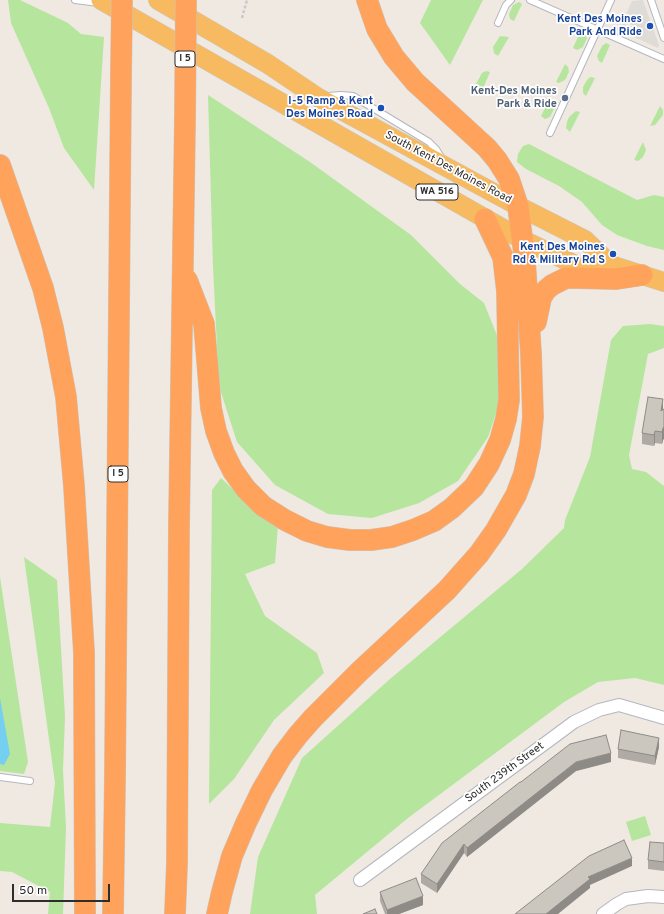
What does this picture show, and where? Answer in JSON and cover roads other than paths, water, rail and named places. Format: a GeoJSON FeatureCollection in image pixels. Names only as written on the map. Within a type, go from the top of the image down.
{"type":"FeatureCollection","features":[{"type":"Feature","properties":{"kind":"highway","name":"South Kent Des Moines Road"},"geometry":{"type":"LineString","coordinates":[[158,0],[268,64],[317,97],[518,206],[585,240],[611,265]]}},
{"type":"Feature","properties":{"kind":"highway","name":"I 5"},"geometry":{"type":"LineString","coordinates":[[175,914],[177,863],[179,525],[186,0]]}},
{"type":"Feature","properties":{"kind":"highway"},"geometry":{"type":"LineString","coordinates":[[217,914],[232,856],[262,790],[282,756],[298,735],[337,694],[428,609],[461,575],[483,548],[506,514],[516,494],[530,446],[533,417],[532,354],[523,240],[518,206],[509,179],[497,160],[487,148],[415,82],[394,57],[376,29],[367,0]]}},
{"type":"Feature","properties":{"kind":"highway","name":"I 5"},"geometry":{"type":"LineString","coordinates":[[111,1],[122,76],[116,760],[113,914]]}},
{"type":"Feature","properties":{"kind":"highway","name":"South Kent Des Moines Road"},"geometry":{"type":"LineString","coordinates":[[111,1],[523,240],[578,266],[611,265],[664,282]]}},
{"type":"Feature","properties":{"kind":"highway"},"geometry":{"type":"LineString","coordinates":[[0,164],[43,288],[53,328],[66,397],[74,486],[84,653],[85,914]]}},
{"type":"Feature","properties":{"kind":"highway"},"geometry":{"type":"LineString","coordinates":[[183,268],[204,324],[212,408],[216,431],[224,453],[233,471],[246,488],[263,506],[285,520],[307,531],[327,537],[350,540],[371,540],[392,537],[434,521],[452,508],[474,487],[489,464],[500,440],[506,419],[509,400],[507,291],[503,257],[485,219]]}},
{"type":"Feature","properties":{"kind":"highway"},"geometry":{"type":"LineString","coordinates":[[532,354],[541,298],[546,290],[552,285],[566,278],[616,279],[642,275]]}},
{"type":"Feature","properties":{"kind":"street","name":"South 239th Street"},"geometry":{"type":"LineString","coordinates":[[360,880],[574,722],[599,710],[619,705],[664,718]]}},
{"type":"Feature","properties":{"kind":"street"},"geometry":{"type":"LineString","coordinates":[[603,914],[617,904],[626,900],[648,896],[664,897]]}},
{"type":"Feature","properties":{"kind":"lane"},"geometry":{"type":"LineString","coordinates":[[75,0],[111,1]]}},
{"type":"Feature","properties":{"kind":"lane"},"geometry":{"type":"LineString","coordinates":[[498,23],[506,5],[511,0]]}},
{"type":"Feature","properties":{"kind":"lane"},"geometry":{"type":"LineString","coordinates":[[530,0],[664,59]]}},
{"type":"Feature","properties":{"kind":"lane"},"geometry":{"type":"LineString","coordinates":[[550,133],[611,0]]}},
{"type":"Feature","properties":{"kind":"lane"},"geometry":{"type":"LineString","coordinates":[[651,0],[664,38]]}},
{"type":"Feature","properties":{"kind":"lane"},"geometry":{"type":"LineString","coordinates":[[0,777],[30,781]]}},
{"type":"Feature","properties":{"kind":"water"},"geometry":{"type":"Polygon","coordinates":[[[0,698],[10,754],[4,765],[0,764],[0,698]]]}},
{"type":"Feature","properties":{"kind":"place","name":"Kent Des Moines Park And Ride"},"geometry":{"type":"Point","coordinates":[650,26]}},
{"type":"Feature","properties":{"kind":"place","name":"Kent-Des Moines Park & Ride"},"geometry":{"type":"Point","coordinates":[565,98]}},
{"type":"Feature","properties":{"kind":"place","name":"I-5 Ramp & Kent Des Moines Road"},"geometry":{"type":"Point","coordinates":[381,108]}},
{"type":"Feature","properties":{"kind":"place","name":"Kent Des Moines Rd & Military Rd S"},"geometry":{"type":"Point","coordinates":[613,254]}}]}
